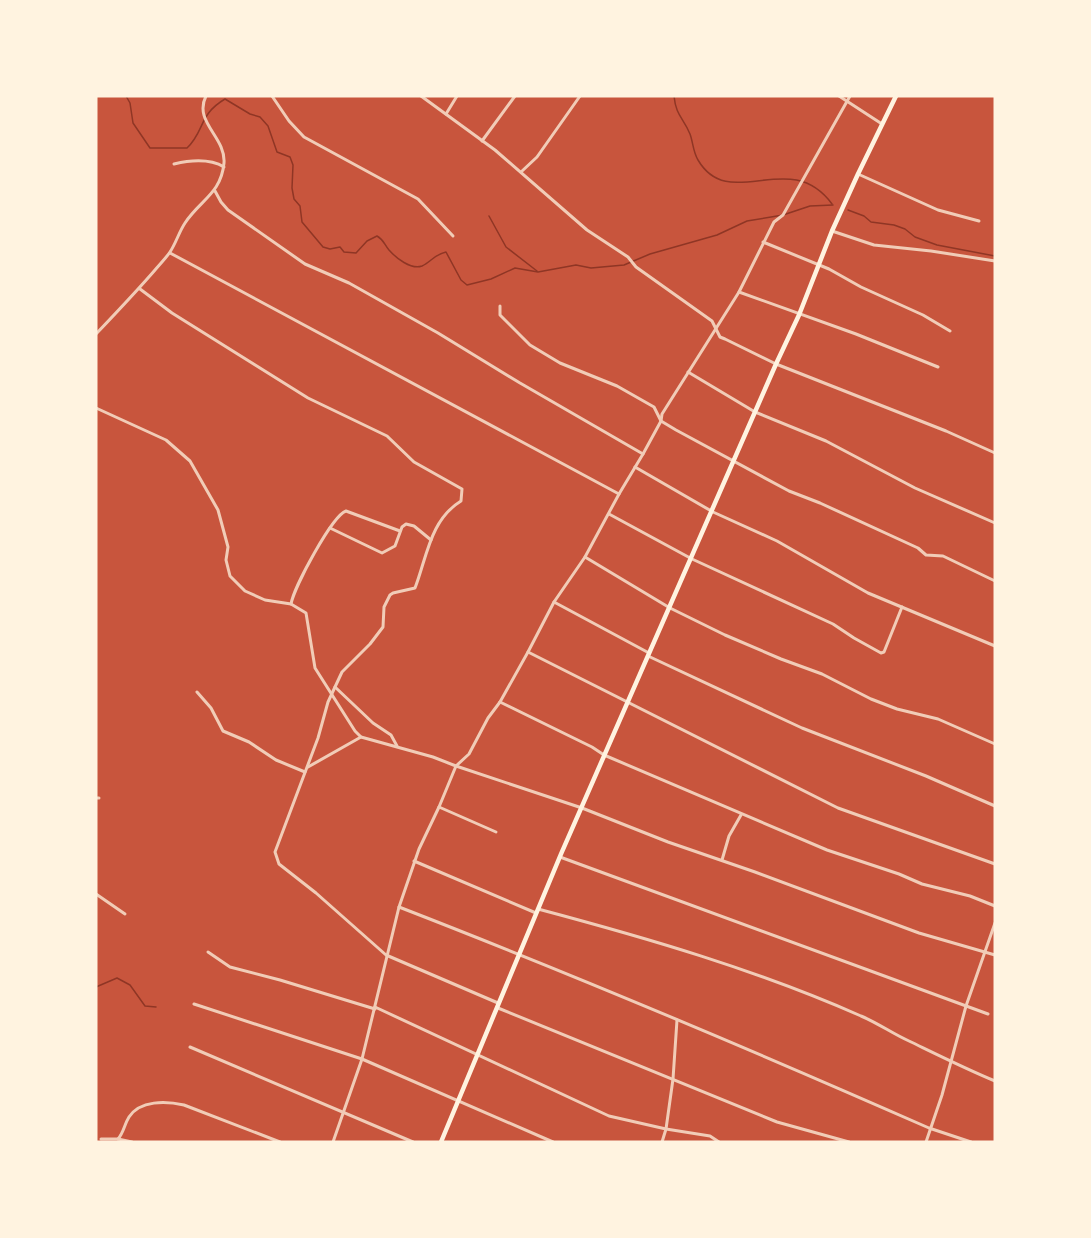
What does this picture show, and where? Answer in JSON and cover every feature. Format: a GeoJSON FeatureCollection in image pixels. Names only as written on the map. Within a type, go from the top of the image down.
{"type":"FeatureCollection","features":[{"type":"Feature","properties":{"kind":"highway"},"geometry":{"type":"LineString","coordinates":[[441,1142],[604,755],[799,315],[832,231],[896,96]]}},
{"type":"Feature","properties":{"kind":"street"},"geometry":{"type":"LineString","coordinates":[[96,334],[140,289],[170,253],[186,222],[215,191],[221,180],[225,155],[202,113],[206,96]]}},
{"type":"Feature","properties":{"kind":"street"},"geometry":{"type":"LineString","coordinates":[[272,96],[289,121],[304,137],[418,199],[453,236]]}},
{"type":"Feature","properties":{"kind":"street"},"geometry":{"type":"LineString","coordinates":[[422,96],[482,141],[587,230],[628,257],[636,267],[712,321],[720,337],[776,364],[995,453]]}},
{"type":"Feature","properties":{"kind":"street"},"geometry":{"type":"LineString","coordinates":[[447,114],[457,96]]}},
{"type":"Feature","properties":{"kind":"street"},"geometry":{"type":"LineString","coordinates":[[482,141],[515,96]]}},
{"type":"Feature","properties":{"kind":"street"},"geometry":{"type":"LineString","coordinates":[[520,173],[537,157],[580,96]]}},
{"type":"Feature","properties":{"kind":"street"},"geometry":{"type":"LineString","coordinates":[[839,96],[882,124]]}},
{"type":"Feature","properties":{"kind":"street"},"geometry":{"type":"LineString","coordinates":[[333,1142],[362,1059],[399,908],[414,861],[440,807],[456,766],[466,759],[488,718],[500,702],[554,602],[585,557],[619,494],[644,454],[661,421],[662,414],[739,292],[774,222],[783,215],[850,96]]}},
{"type":"Feature","properties":{"kind":"street"},"geometry":{"type":"LineString","coordinates":[[174,164],[202,160],[224,167]]}},
{"type":"Feature","properties":{"kind":"street"},"geometry":{"type":"LineString","coordinates":[[858,174],[938,210],[979,221]]}},
{"type":"Feature","properties":{"kind":"street"},"geometry":{"type":"LineString","coordinates":[[215,191],[228,210],[305,264],[349,284],[438,333],[644,454]]}},
{"type":"Feature","properties":{"kind":"street"},"geometry":{"type":"LineString","coordinates":[[832,231],[874,245],[931,250],[995,261]]}},
{"type":"Feature","properties":{"kind":"street"},"geometry":{"type":"LineString","coordinates":[[763,242],[819,265],[923,315],[950,331]]}},
{"type":"Feature","properties":{"kind":"street"},"geometry":{"type":"LineString","coordinates":[[170,253],[619,494]]}},
{"type":"Feature","properties":{"kind":"street"},"geometry":{"type":"LineString","coordinates":[[140,289],[172,313],[308,398],[387,436],[414,462],[462,489],[461,501],[448,510],[440,520],[415,588],[390,595],[384,608],[383,627],[370,644],[350,662],[331,694],[323,724],[275,852],[279,864],[387,955],[497,1005],[777,1122],[849,1142]]}},
{"type":"Feature","properties":{"kind":"street"},"geometry":{"type":"LineString","coordinates":[[739,292],[856,334],[938,367]]}},
{"type":"Feature","properties":{"kind":"street"},"geometry":{"type":"LineString","coordinates":[[500,306],[500,315],[530,345],[560,363],[617,386],[654,407],[661,421],[733,462],[789,491],[918,548],[926,555],[944,556],[995,580]]}},
{"type":"Feature","properties":{"kind":"street"},"geometry":{"type":"LineString","coordinates":[[688,372],[755,412],[826,441],[915,488],[995,523]]}},
{"type":"Feature","properties":{"kind":"street"},"geometry":{"type":"LineString","coordinates":[[96,408],[166,440],[190,461],[218,510],[228,547],[226,560],[230,576],[245,591],[266,600],[291,604],[306,613],[315,668],[361,737],[434,757],[582,808],[668,842],[919,933],[995,955]]}},
{"type":"Feature","properties":{"kind":"street"},"geometry":{"type":"LineString","coordinates":[[635,467],[713,512],[777,541],[868,593],[995,646]]}},
{"type":"Feature","properties":{"kind":"street"},"geometry":{"type":"LineString","coordinates":[[291,604],[295,588],[330,528],[344,510],[400,531]]}},
{"type":"Feature","properties":{"kind":"street"},"geometry":{"type":"LineString","coordinates":[[609,514],[692,559],[833,624],[880,653],[884,652],[902,607]]}},
{"type":"Feature","properties":{"kind":"street"},"geometry":{"type":"LineString","coordinates":[[330,528],[382,553],[395,546],[400,531],[405,525],[411,524],[431,540]]}},
{"type":"Feature","properties":{"kind":"street"},"geometry":{"type":"LineString","coordinates":[[585,557],[670,608],[725,635],[822,674],[856,693],[897,709],[938,719],[995,744]]}},
{"type":"Feature","properties":{"kind":"street"},"geometry":{"type":"LineString","coordinates":[[554,602],[649,654],[802,728],[926,776],[995,806]]}},
{"type":"Feature","properties":{"kind":"street"},"geometry":{"type":"LineString","coordinates":[[528,652],[838,808],[995,864]]}},
{"type":"Feature","properties":{"kind":"street"},"geometry":{"type":"LineString","coordinates":[[335,687],[373,723],[391,735],[397,746]]}},
{"type":"Feature","properties":{"kind":"street"},"geometry":{"type":"LineString","coordinates":[[197,692],[211,708],[223,731],[249,742],[276,760],[306,770],[361,737]]}},
{"type":"Feature","properties":{"kind":"street"},"geometry":{"type":"LineString","coordinates":[[500,702],[604,755],[741,814],[850,858],[922,884],[970,896],[995,906]]}},
{"type":"Feature","properties":{"kind":"street"},"geometry":{"type":"LineString","coordinates":[[440,807],[496,832]]}},
{"type":"Feature","properties":{"kind":"street"},"geometry":{"type":"LineString","coordinates":[[722,860],[729,836],[741,814]]}},
{"type":"Feature","properties":{"kind":"street"},"geometry":{"type":"LineString","coordinates":[[560,857],[988,1014]]}},
{"type":"Feature","properties":{"kind":"street"},"geometry":{"type":"LineString","coordinates":[[414,861],[537,911],[646,939],[757,974],[862,1016],[951,1060],[962,1068],[995,1082]]}},
{"type":"Feature","properties":{"kind":"street"},"geometry":{"type":"LineString","coordinates":[[96,895],[125,914]]}},
{"type":"Feature","properties":{"kind":"street"},"geometry":{"type":"LineString","coordinates":[[399,908],[519,954],[929,1128],[971,1142]]}},
{"type":"Feature","properties":{"kind":"street"},"geometry":{"type":"LineString","coordinates":[[926,1142],[942,1095],[966,1006],[995,923]]}},
{"type":"Feature","properties":{"kind":"street"},"geometry":{"type":"LineString","coordinates":[[208,952],[230,967],[375,1008],[609,1116],[710,1136],[719,1142]]}},
{"type":"Feature","properties":{"kind":"street"},"geometry":{"type":"LineString","coordinates":[[194,1004],[362,1059],[553,1142]]}},
{"type":"Feature","properties":{"kind":"street"},"geometry":{"type":"LineString","coordinates":[[662,1142],[673,1079],[677,1020]]}},
{"type":"Feature","properties":{"kind":"street"},"geometry":{"type":"LineString","coordinates":[[190,1047],[413,1142]]}},
{"type":"Feature","properties":{"kind":"street"},"geometry":{"type":"LineString","coordinates":[[118,1139],[129,1118],[136,1111],[152,1103],[167,1102],[184,1105],[280,1142]]}},
{"type":"Feature","properties":{"kind":"street"},"geometry":{"type":"LineString","coordinates":[[101,1139],[132,1142]]}},
{"type":"Feature","properties":{"kind":"waterway"},"geometry":{"type":"LineString","coordinates":[[126,96],[130,103],[133,123],[150,148],[187,148],[193,142],[210,111],[225,99],[250,114],[260,117],[268,126],[277,152],[290,157],[293,165],[294,199],[300,206],[302,222],[323,247],[330,249],[340,247],[344,252],[356,253],[367,241],[377,236],[400,260],[418,267],[446,252],[461,280],[467,285],[491,279],[515,268],[538,272],[576,265],[591,268],[624,265],[650,254],[717,235],[747,221],[783,215],[810,206],[833,205]]}},
{"type":"Feature","properties":{"kind":"waterway"},"geometry":{"type":"LineString","coordinates":[[674,96],[678,112],[690,134],[696,157],[711,175],[726,182],[797,180],[815,188],[832,204]]}},
{"type":"Feature","properties":{"kind":"waterway"},"geometry":{"type":"LineString","coordinates":[[848,210],[864,216],[871,222],[905,229],[915,237],[937,245],[995,256]]}},
{"type":"Feature","properties":{"kind":"waterway"},"geometry":{"type":"LineString","coordinates":[[489,216],[506,247],[537,271]]}},
{"type":"Feature","properties":{"kind":"waterway"},"geometry":{"type":"LineString","coordinates":[[96,987],[117,978],[130,985],[145,1006],[156,1007]]}}]}
